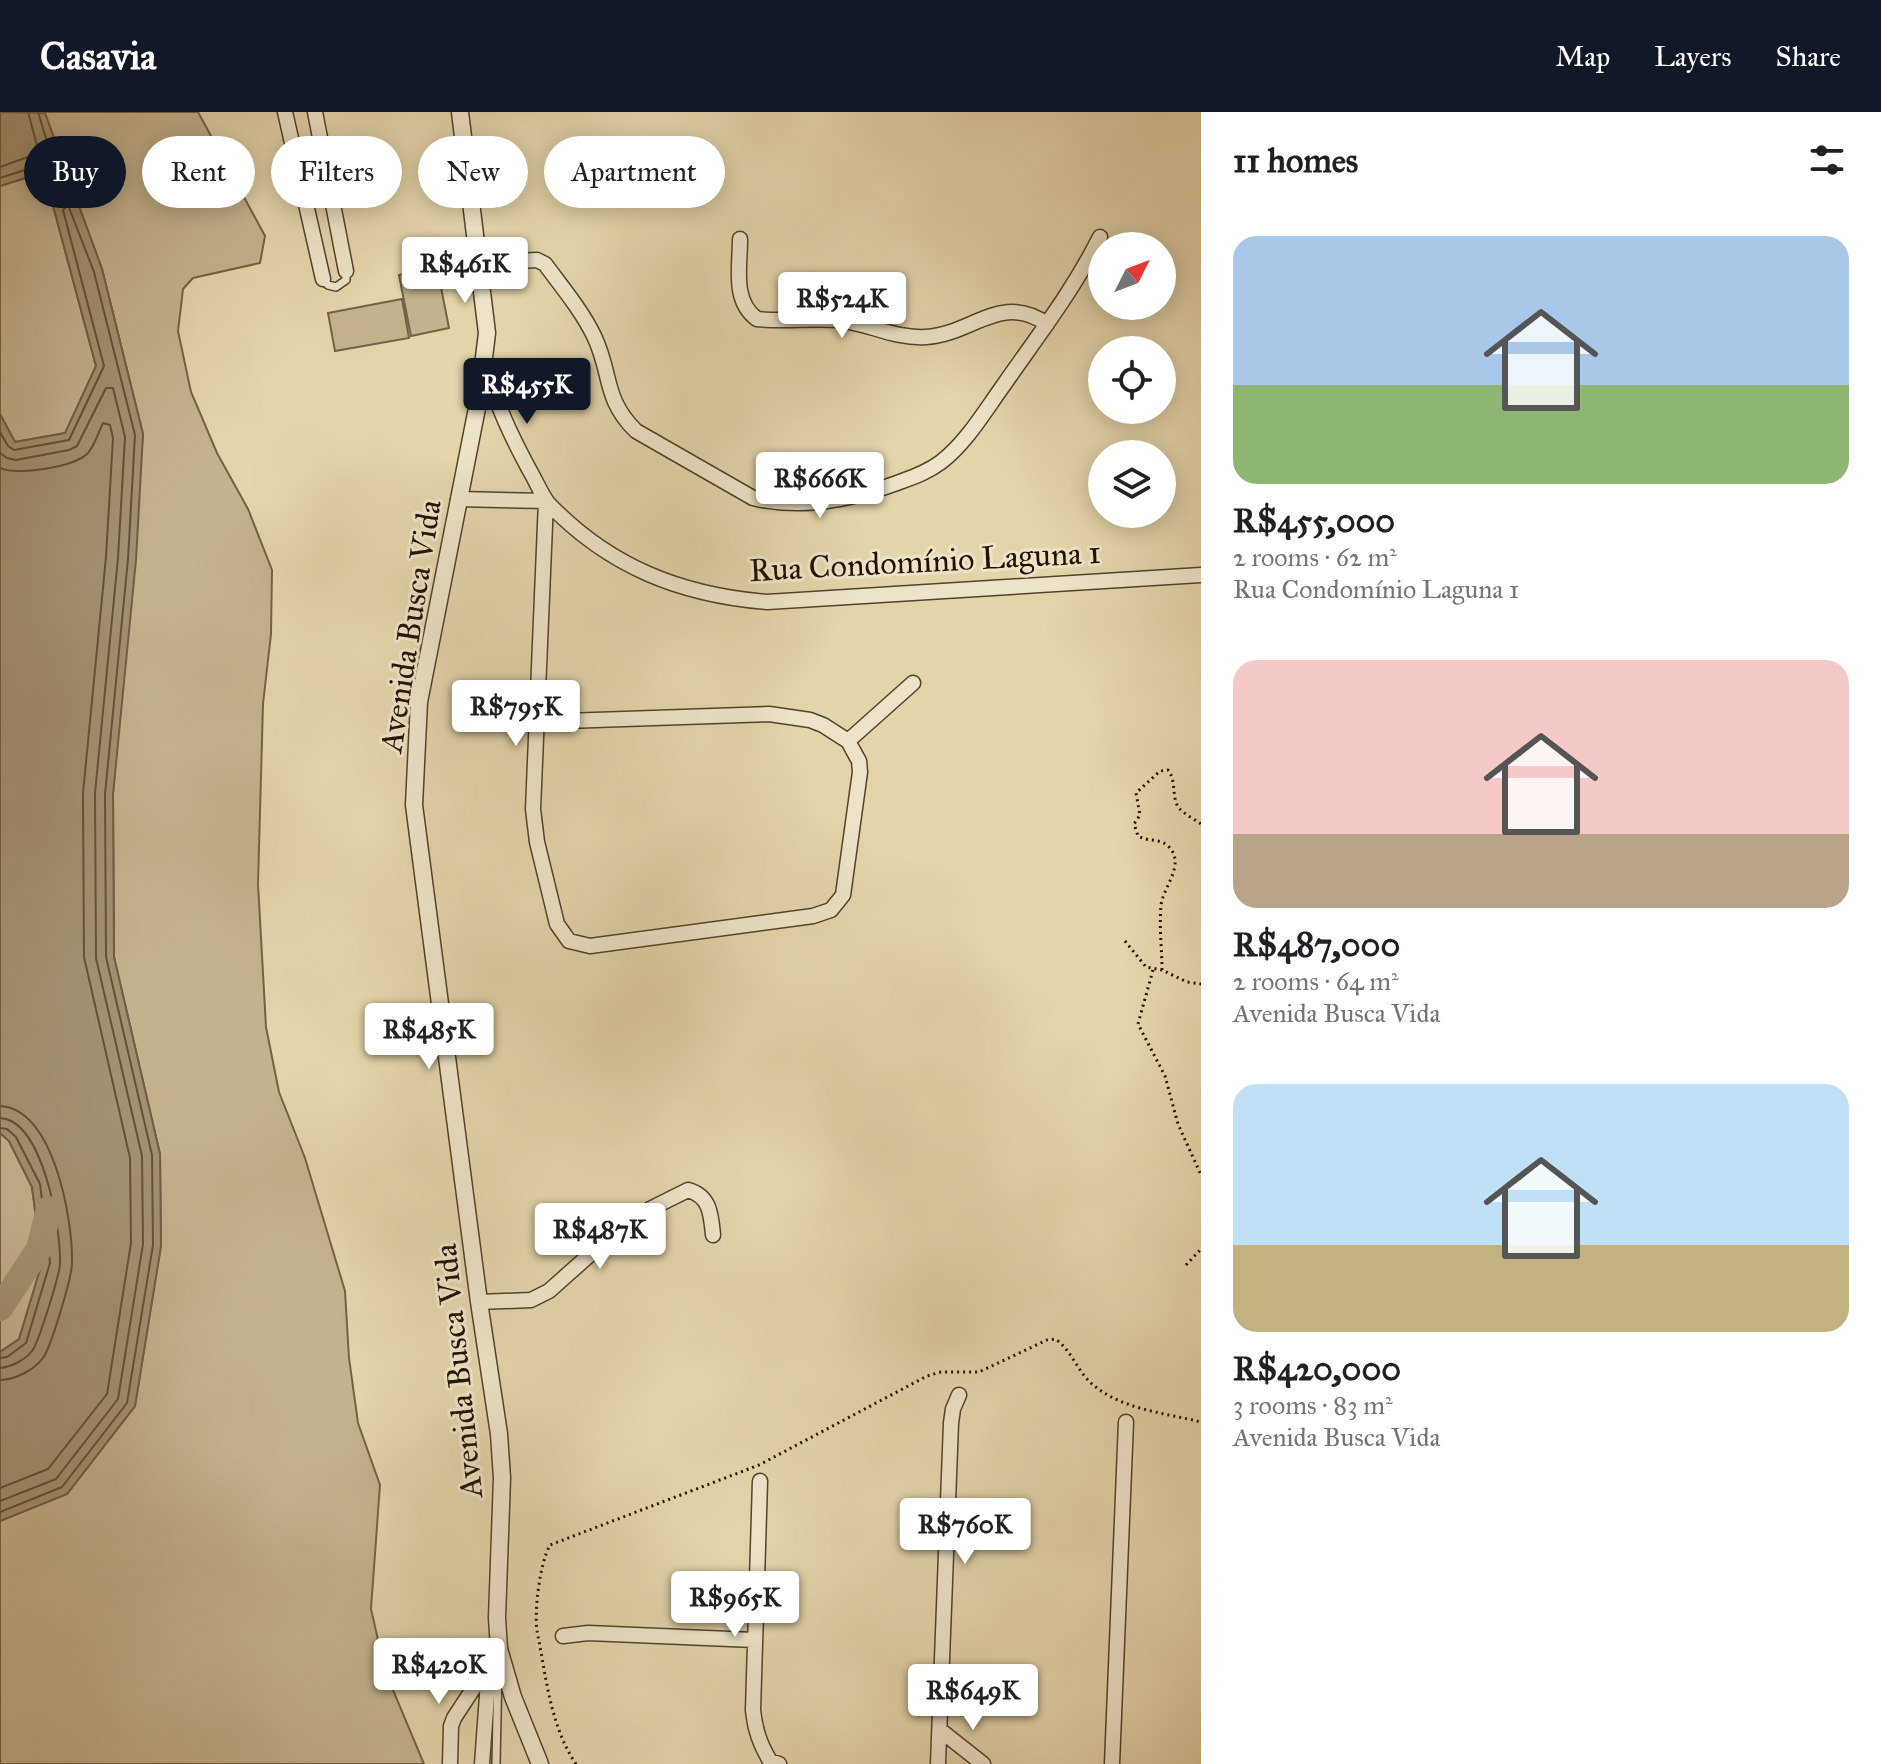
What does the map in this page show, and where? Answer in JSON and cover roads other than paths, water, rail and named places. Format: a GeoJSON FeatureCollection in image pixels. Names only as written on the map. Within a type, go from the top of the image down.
{"type":"FeatureCollection","features":[{"type":"Feature","properties":{"kind":"street"},"geometry":{"type":"LineString","coordinates":[[285,112],[323,279]]}},
{"type":"Feature","properties":{"kind":"street"},"geometry":{"type":"LineString","coordinates":[[315,112],[346,271]]}},
{"type":"Feature","properties":{"kind":"street","name":"Avenida Busca Vida"},"geometry":{"type":"LineString","coordinates":[[460,112],[487,333],[485,361],[419,702],[414,805],[500,1449],[501,1520],[494,1656],[540,1764]]}},
{"type":"Feature","properties":{"kind":"street"},"geometry":{"type":"LineString","coordinates":[[740,239],[740,293],[747,312],[757,319],[837,320],[903,337],[949,333],[1012,311],[1024,311],[1047,324]]}},
{"type":"Feature","properties":{"kind":"street"},"geometry":{"type":"LineString","coordinates":[[479,263],[537,260],[545,264],[596,339],[609,389],[623,419],[652,441],[735,489],[774,503],[860,496],[928,471],[958,447],[1074,286],[1088,260]]}},
{"type":"Feature","properties":{"kind":"street","name":"Rua Condomínio Laguna 1"},"geometry":{"type":"LineString","coordinates":[[485,361],[501,415],[546,501],[636,569],[665,583],[697,593],[767,602],[1201,575]]}},
{"type":"Feature","properties":{"kind":"street"},"geometry":{"type":"LineString","coordinates":[[458,499],[546,501],[536,722],[533,809],[537,842],[553,911],[557,924],[569,941],[590,946],[813,916],[831,910],[843,895],[860,772],[855,751],[848,741],[823,725],[769,714],[536,722]]}},
{"type":"Feature","properties":{"kind":"street"},"geometry":{"type":"LineString","coordinates":[[848,741],[913,683]]}},
{"type":"Feature","properties":{"kind":"street"},"geometry":{"type":"LineString","coordinates":[[479,1302],[531,1300],[549,1291],[613,1234],[650,1209],[688,1190],[699,1193],[706,1201],[713,1235]]}},
{"type":"Feature","properties":{"kind":"street"},"geometry":{"type":"LineString","coordinates":[[938,1764],[951,1423],[959,1395]]}},
{"type":"Feature","properties":{"kind":"street"},"geometry":{"type":"LineString","coordinates":[[1112,1764],[1126,1422]]}},
{"type":"Feature","properties":{"kind":"street"},"geometry":{"type":"LineString","coordinates":[[760,1481],[754,1640],[755,1730],[772,1763]]}},
{"type":"Feature","properties":{"kind":"street"},"geometry":{"type":"LineString","coordinates":[[563,1636],[588,1633],[754,1640]]}},
{"type":"Feature","properties":{"kind":"street"},"geometry":{"type":"LineString","coordinates":[[450,1764],[454,1718],[494,1656]]}},
{"type":"Feature","properties":{"kind":"street"},"geometry":{"type":"LineString","coordinates":[[482,1764],[494,1656]]}},
{"type":"Feature","properties":{"kind":"street"},"geometry":{"type":"LineString","coordinates":[[940,1730],[983,1764]]}},
{"type":"Feature","properties":{"kind":"lane"},"geometry":{"type":"LineString","coordinates":[[323,279],[328,285],[336,287],[346,280],[346,271]]}},
{"type":"Feature","properties":{"kind":"lane"},"geometry":{"type":"LineString","coordinates":[[494,1656],[496,1764]]}},
{"type":"Feature","properties":{"kind":"water"},"geometry":{"type":"Polygon","coordinates":[[[0,112],[45,113],[53,136],[24,136],[24,178],[0,186],[0,112]]]}},
{"type":"Feature","properties":{"kind":"water"},"geometry":{"type":"Polygon","coordinates":[[[54,208],[80,208],[102,269],[143,434],[136,560],[113,794],[114,957],[160,1154],[161,1246],[135,1406],[67,1494],[0,1521],[0,1352],[19,1339],[42,1263],[32,1187],[9,1141],[0,1133],[0,414],[15,442],[65,433],[96,366],[54,208]]]}},
{"type":"Feature","properties":{"kind":"waterway"},"geometry":{"type":"LineString","coordinates":[[0,1308],[39,1249],[49,1209]]}}]}
